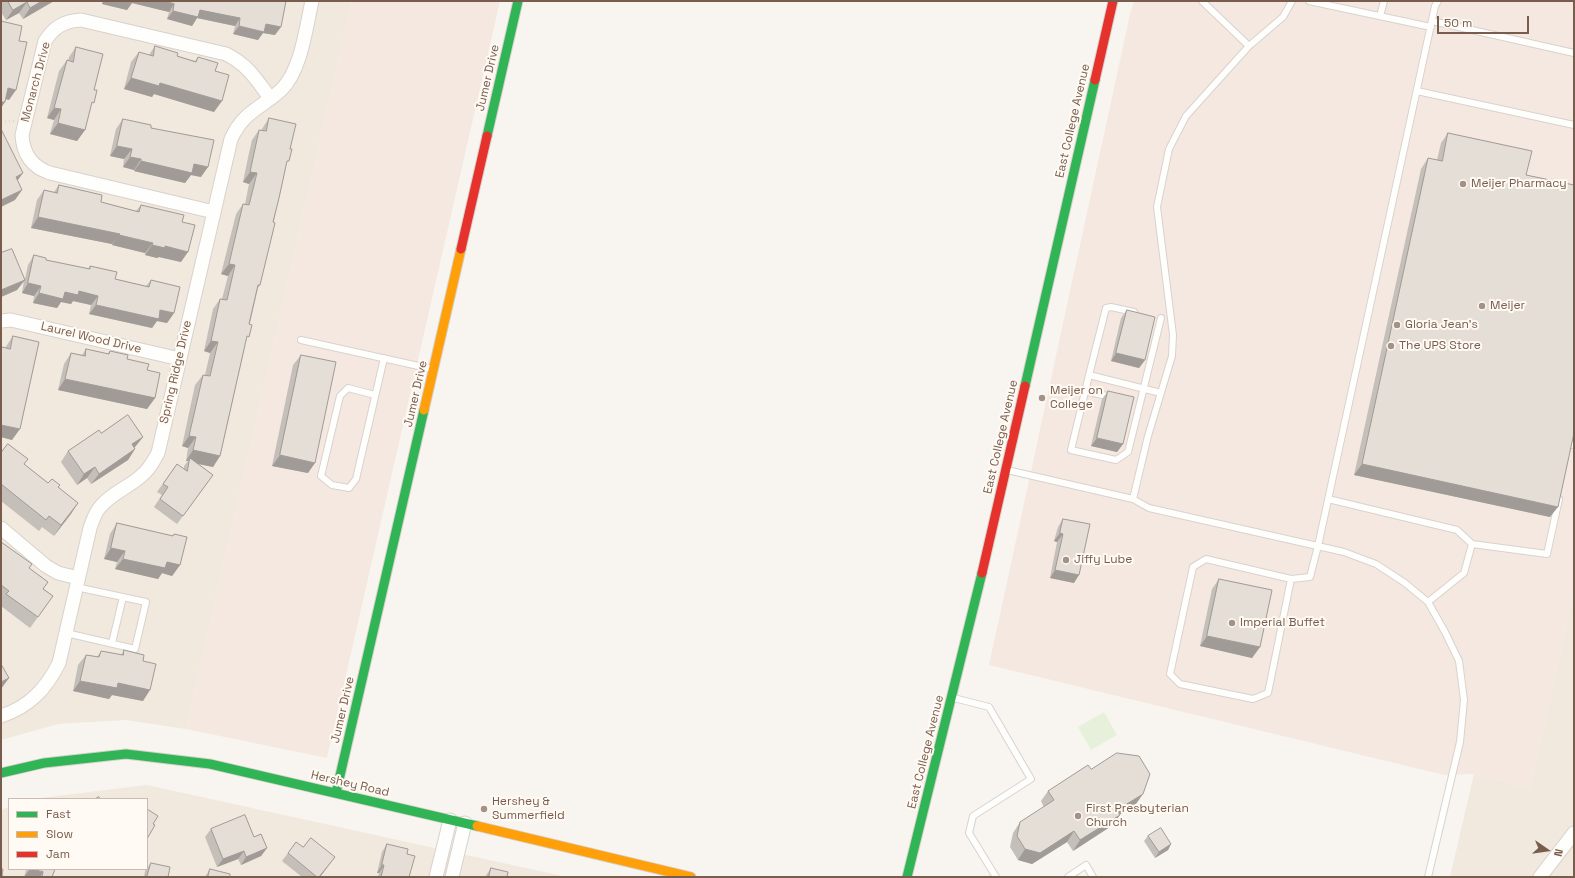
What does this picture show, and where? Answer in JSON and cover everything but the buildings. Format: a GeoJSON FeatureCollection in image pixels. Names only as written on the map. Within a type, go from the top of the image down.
{"type":"FeatureCollection","features":[{"type":"Feature","properties":{"kind":"main road","name":"Jumer Drive"},"geometry":{"type":"LineString","coordinates":[[336,793],[518,1]]}},
{"type":"Feature","properties":{"kind":"main road","name":"East College Avenue"},"geometry":{"type":"LineString","coordinates":[[907,877],[970,627],[1113,1]]}},
{"type":"Feature","properties":{"kind":"main road","name":"Hershey Road"},"geometry":{"type":"LineString","coordinates":[[1,773],[44,763],[126,754],[210,764],[691,877]]}},
{"type":"Feature","properties":{"kind":"street","name":"Spring Ridge Drive"},"geometry":{"type":"LineString","coordinates":[[1,716],[20,708],[33,700],[52,676],[59,663],[94,515],[109,498],[142,475],[151,465],[158,453],[231,139],[236,128],[245,117],[286,85],[296,68],[312,1]]}},
{"type":"Feature","properties":{"kind":"street","name":"Monarch Drive"},"geometry":{"type":"LineString","coordinates":[[214,212],[50,174],[42,171],[34,165],[27,157],[23,146],[22,135],[45,41],[51,32],[59,25],[70,21],[81,20],[226,54],[238,60],[249,69],[270,98]]}},
{"type":"Feature","properties":{"kind":"street","name":"Laurel Wood Drive"},"geometry":{"type":"LineString","coordinates":[[1,321],[11,320],[180,359]]}},
{"type":"Feature","properties":{"kind":"street"},"geometry":{"type":"LineString","coordinates":[[1,528],[46,566],[77,582]]}},
{"type":"Feature","properties":{"kind":"street"},"geometry":{"type":"LineString","coordinates":[[436,877],[450,820]]}},
{"type":"Feature","properties":{"kind":"street"},"geometry":{"type":"LineString","coordinates":[[452,877],[465,823]]}},
{"type":"Feature","properties":{"kind":"street"},"geometry":{"type":"LineString","coordinates":[[1540,877],[1574,834]]}},
{"type":"Feature","properties":{"kind":"lane"},"geometry":{"type":"LineString","coordinates":[[1202,1],[1249,46]]}},
{"type":"Feature","properties":{"kind":"lane"},"geometry":{"type":"LineString","coordinates":[[1133,499],[1148,436],[1172,356],[1173,335],[1157,207],[1169,149],[1186,116],[1249,46],[1283,17],[1292,1]]}},
{"type":"Feature","properties":{"kind":"lane"},"geometry":{"type":"LineString","coordinates":[[1309,1],[1431,28]]}},
{"type":"Feature","properties":{"kind":"lane"},"geometry":{"type":"LineString","coordinates":[[1380,16],[1384,1]]}},
{"type":"Feature","properties":{"kind":"lane"},"geometry":{"type":"LineString","coordinates":[[1291,579],[1268,693],[1253,699],[1180,684],[1170,674],[1193,567],[1206,559],[1291,579],[1310,577],[1435,6],[1438,1]]}},
{"type":"Feature","properties":{"kind":"lane"},"geometry":{"type":"LineString","coordinates":[[1432,21],[1574,53]]}},
{"type":"Feature","properties":{"kind":"lane"},"geometry":{"type":"LineString","coordinates":[[1417,91],[1574,125]]}},
{"type":"Feature","properties":{"kind":"lane"},"geometry":{"type":"LineString","coordinates":[[1140,313],[1111,307],[1106,308],[1088,376],[1071,450],[1116,460],[1128,452],[1161,318]]}},
{"type":"Feature","properties":{"kind":"lane"},"geometry":{"type":"LineString","coordinates":[[1154,317],[1171,321]]}},
{"type":"Feature","properties":{"kind":"lane"},"geometry":{"type":"LineString","coordinates":[[301,340],[434,370]]}},
{"type":"Feature","properties":{"kind":"lane"},"geometry":{"type":"LineString","coordinates":[[375,395],[348,388],[340,396],[321,476],[332,485],[349,488],[356,478],[384,358]]}},
{"type":"Feature","properties":{"kind":"lane"},"geometry":{"type":"LineString","coordinates":[[1088,376],[1161,393]]}},
{"type":"Feature","properties":{"kind":"lane"},"geometry":{"type":"LineString","coordinates":[[1085,391],[1119,399]]}},
{"type":"Feature","properties":{"kind":"lane"},"geometry":{"type":"LineString","coordinates":[[1133,402],[1140,403]]}},
{"type":"Feature","properties":{"kind":"lane"},"geometry":{"type":"LineString","coordinates":[[1569,455],[1574,433]]}},
{"type":"Feature","properties":{"kind":"lane"},"geometry":{"type":"LineString","coordinates":[[1006,470],[1133,499],[1149,508],[1344,552],[1376,564],[1405,583],[1428,602],[1459,661],[1464,700],[1460,742],[1428,877]]}},
{"type":"Feature","properties":{"kind":"lane"},"geometry":{"type":"LineString","coordinates":[[1328,499],[1457,530],[1472,544],[1547,554],[1561,494]]}},
{"type":"Feature","properties":{"kind":"lane"},"geometry":{"type":"LineString","coordinates":[[1428,602],[1464,572],[1472,544]]}},
{"type":"Feature","properties":{"kind":"lane"},"geometry":{"type":"LineString","coordinates":[[66,633],[135,649],[146,602],[123,597],[77,582]]}},
{"type":"Feature","properties":{"kind":"lane"},"geometry":{"type":"LineString","coordinates":[[112,643],[123,597]]}},
{"type":"Feature","properties":{"kind":"lane"},"geometry":{"type":"LineString","coordinates":[[952,698],[989,708],[1031,779],[972,816],[969,834],[996,877]]}},
{"type":"Feature","properties":{"kind":"lane"},"geometry":{"type":"LineString","coordinates":[[1068,877],[1086,866],[1093,877]]}},
{"type":"Feature","properties":{"kind":"shaded area"},"geometry":{"type":"Polygon","coordinates":[[[1,1],[352,1],[186,729],[126,720],[58,724],[1,740],[1,1]]]}},
{"type":"Feature","properties":{"kind":"shaded area"},"geometry":{"type":"Polygon","coordinates":[[[352,1],[500,1],[327,758],[186,729],[352,1]]]}},
{"type":"Feature","properties":{"kind":"shaded area"},"geometry":{"type":"Polygon","coordinates":[[[1134,1],[1574,1],[1574,591],[1530,788],[1474,774],[1444,775],[989,665],[1134,1]]]}},
{"type":"Feature","properties":{"kind":"shaded area"},"geometry":{"type":"Polygon","coordinates":[[[1574,591],[1574,877],[1450,877],[1474,774],[1530,788],[1574,591]]]}},
{"type":"Feature","properties":{"kind":"shaded area"},"geometry":{"type":"Polygon","coordinates":[[[147,785],[567,877],[1,877],[1,810],[8,807],[8,870],[148,870],[148,798],[40,798],[147,785]]]}},
{"type":"Feature","properties":{"kind":"green space"},"geometry":{"type":"Polygon","coordinates":[[[1104,712],[1117,735],[1091,750],[1078,727],[1104,712]]]}},
{"type":"Feature","properties":{"kind":"traffic: fast"},"geometry":{"type":"LineString","coordinates":[[487,136],[518,1]]}},
{"type":"Feature","properties":{"kind":"traffic: fast"},"geometry":{"type":"LineString","coordinates":[[1025,386],[1095,80]]}},
{"type":"Feature","properties":{"kind":"traffic: fast"},"geometry":{"type":"LineString","coordinates":[[336,793],[424,410]]}},
{"type":"Feature","properties":{"kind":"traffic: fast"},"geometry":{"type":"LineString","coordinates":[[907,877],[982,573]]}},
{"type":"Feature","properties":{"kind":"traffic: fast"},"geometry":{"type":"LineString","coordinates":[[1,773],[44,763],[126,754],[210,764],[477,826]]}},
{"type":"Feature","properties":{"kind":"traffic: slow"},"geometry":{"type":"LineString","coordinates":[[424,410],[461,249]]}},
{"type":"Feature","properties":{"kind":"traffic: slow"},"geometry":{"type":"LineString","coordinates":[[477,826],[691,877]]}},
{"type":"Feature","properties":{"kind":"traffic: jam"},"geometry":{"type":"LineString","coordinates":[[1095,80],[1113,1]]}},
{"type":"Feature","properties":{"kind":"traffic: jam"},"geometry":{"type":"LineString","coordinates":[[461,249],[487,136]]}},
{"type":"Feature","properties":{"kind":"traffic: jam"},"geometry":{"type":"LineString","coordinates":[[982,573],[1025,386]]}},
{"type":"Feature","properties":{"kind":"place","name":"Meijer Pharmacy"},"geometry":{"type":"Point","coordinates":[1463,184]}},
{"type":"Feature","properties":{"kind":"place","name":"Meijer"},"geometry":{"type":"Point","coordinates":[1482,306]}},
{"type":"Feature","properties":{"kind":"place","name":"Gloria Jean's"},"geometry":{"type":"Point","coordinates":[1397,325]}},
{"type":"Feature","properties":{"kind":"place","name":"The UPS Store"},"geometry":{"type":"Point","coordinates":[1391,346]}},
{"type":"Feature","properties":{"kind":"place","name":"Meijer on College"},"geometry":{"type":"Point","coordinates":[1042,398]}},
{"type":"Feature","properties":{"kind":"place","name":"Jiffy Lube"},"geometry":{"type":"Point","coordinates":[1066,560]}},
{"type":"Feature","properties":{"kind":"place","name":"Imperial Buffet"},"geometry":{"type":"Point","coordinates":[1232,623]}},
{"type":"Feature","properties":{"kind":"place","name":"Hershey & Summerfield"},"geometry":{"type":"Point","coordinates":[484,809]}},
{"type":"Feature","properties":{"kind":"place","name":"First Presbyterian Church"},"geometry":{"type":"Point","coordinates":[1078,816]}}]}
